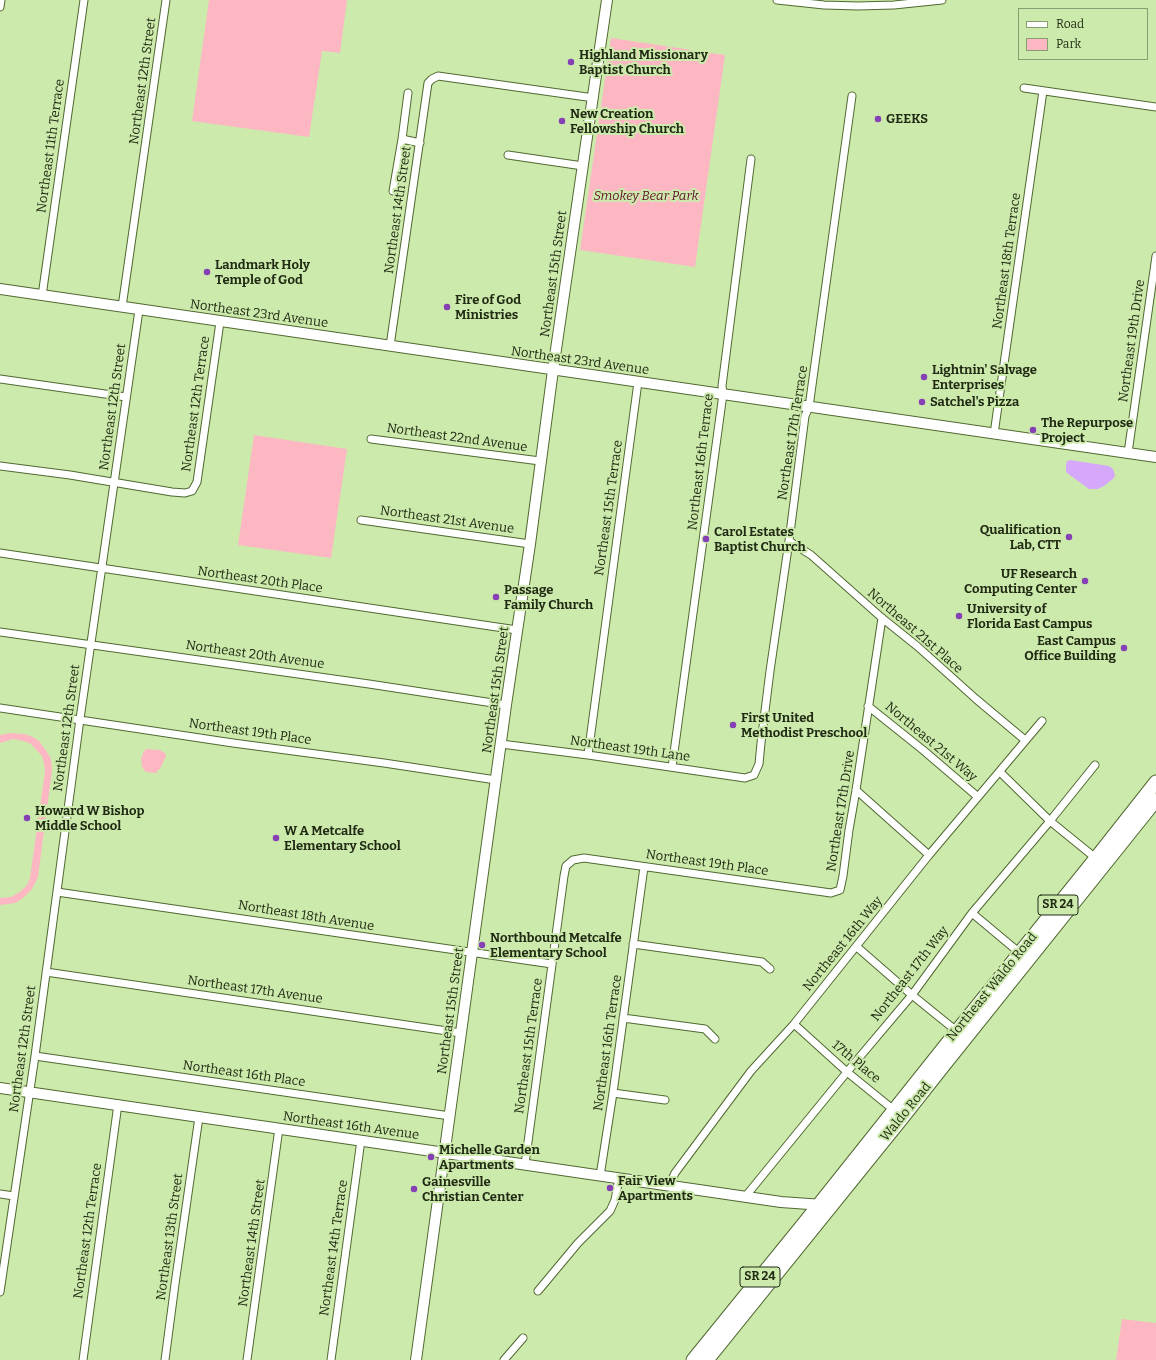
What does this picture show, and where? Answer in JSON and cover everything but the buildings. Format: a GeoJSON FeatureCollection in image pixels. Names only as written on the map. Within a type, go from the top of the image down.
{"type":"FeatureCollection","features":[{"type":"Feature","properties":{"kind":"highway","name":"SR 24"},"geometry":{"type":"LineString","coordinates":[[1101,862],[1156,782]]}},
{"type":"Feature","properties":{"kind":"highway","name":"SR 24"},"geometry":{"type":"LineString","coordinates":[[1101,862],[1156,800]]}},
{"type":"Feature","properties":{"kind":"highway","name":"Waldo Road"},"geometry":{"type":"LineString","coordinates":[[707,1360],[825,1207],[961,1035],[1101,862]]}},
{"type":"Feature","properties":{"kind":"highway","name":"Waldo Road"},"geometry":{"type":"LineString","coordinates":[[693,1360],[825,1207],[858,1155],[899,1114]]}},
{"type":"Feature","properties":{"kind":"street"},"geometry":{"type":"LineString","coordinates":[[0,7],[1,0]]}},
{"type":"Feature","properties":{"kind":"street","name":"Northeast 11th Terrace"},"geometry":{"type":"LineString","coordinates":[[42,296],[84,0]]}},
{"type":"Feature","properties":{"kind":"street","name":"Northeast 12th Street"},"geometry":{"type":"LineString","coordinates":[[122,307],[166,0]]}},
{"type":"Feature","properties":{"kind":"street","name":"Northeast 15th Street"},"geometry":{"type":"LineString","coordinates":[[416,1360],[506,705],[530,544],[552,370],[608,0]]}},
{"type":"Feature","properties":{"kind":"street"},"geometry":{"type":"LineString","coordinates":[[777,0],[858,6],[894,5],[942,0]]}},
{"type":"Feature","properties":{"kind":"street","name":"Northeast 14th Street"},"geometry":{"type":"LineString","coordinates":[[390,346],[428,83],[438,76],[594,98]]}},
{"type":"Feature","properties":{"kind":"street"},"geometry":{"type":"LineString","coordinates":[[1024,88],[1156,107]]}},
{"type":"Feature","properties":{"kind":"street","name":"Northeast 18th Terrace"},"geometry":{"type":"LineString","coordinates":[[994,434],[1043,91]]}},
{"type":"Feature","properties":{"kind":"street"},"geometry":{"type":"LineString","coordinates":[[393,191],[408,93]]}},
{"type":"Feature","properties":{"kind":"street","name":"Northeast 17th Terrace"},"geometry":{"type":"LineString","coordinates":[[755,773],[758,764],[805,416],[809,407],[852,96]]}},
{"type":"Feature","properties":{"kind":"street"},"geometry":{"type":"LineString","coordinates":[[402,139],[420,143]]}},
{"type":"Feature","properties":{"kind":"street"},"geometry":{"type":"LineString","coordinates":[[508,155],[582,166]]}},
{"type":"Feature","properties":{"kind":"street","name":"Northeast 16th Terrace"},"geometry":{"type":"LineString","coordinates":[[672,767],[723,394],[722,386],[751,159]]}},
{"type":"Feature","properties":{"kind":"street","name":"Northeast 19th Drive"},"geometry":{"type":"LineString","coordinates":[[1128,453],[1156,256]]}},
{"type":"Feature","properties":{"kind":"street","name":"Northeast 23rd Avenue"},"geometry":{"type":"LineString","coordinates":[[0,290],[1156,457]]}},
{"type":"Feature","properties":{"kind":"street","name":"Northeast 12th Street"},"geometry":{"type":"LineString","coordinates":[[0,1292],[35,1056],[80,719],[139,310]]}},
{"type":"Feature","properties":{"kind":"street","name":"Northeast 12th Terrace"},"geometry":{"type":"LineString","coordinates":[[114,483],[184,493],[194,489],[197,482],[220,322]]}},
{"type":"Feature","properties":{"kind":"street"},"geometry":{"type":"LineString","coordinates":[[0,378],[126,397]]}},
{"type":"Feature","properties":{"kind":"street","name":"Northeast 15th Terrace"},"geometry":{"type":"LineString","coordinates":[[588,755],[638,382]]}},
{"type":"Feature","properties":{"kind":"street","name":"Northeast 22nd Avenue"},"geometry":{"type":"LineString","coordinates":[[371,439],[540,461]]}},
{"type":"Feature","properties":{"kind":"street"},"geometry":{"type":"LineString","coordinates":[[0,466],[114,483]]}},
{"type":"Feature","properties":{"kind":"street","name":"Northeast 21st Avenue"},"geometry":{"type":"LineString","coordinates":[[360,520],[530,544]]}},
{"type":"Feature","properties":{"kind":"street","name":"Northeast 21st Place"},"geometry":{"type":"LineString","coordinates":[[789,541],[811,555],[882,618],[917,646],[976,699],[1025,740]]}},
{"type":"Feature","properties":{"kind":"street","name":"Northeast 20th Place"},"geometry":{"type":"LineString","coordinates":[[0,553],[517,630]]}},
{"type":"Feature","properties":{"kind":"street","name":"Northeast 17th Drive"},"geometry":{"type":"LineString","coordinates":[[840,890],[882,618]]}},
{"type":"Feature","properties":{"kind":"street","name":"Northeast 20th Avenue"},"geometry":{"type":"LineString","coordinates":[[0,632],[369,684],[506,705]]}},
{"type":"Feature","properties":{"kind":"street","name":"Northeast 21st Way"},"geometry":{"type":"LineString","coordinates":[[868,706],[978,797]]}},
{"type":"Feature","properties":{"kind":"street","name":"Northeast 19th Place"},"geometry":{"type":"LineString","coordinates":[[0,708],[496,780]]}},
{"type":"Feature","properties":{"kind":"street","name":"Northeast 16th Way"},"geometry":{"type":"LineString","coordinates":[[669,1186],[675,1173],[751,1071],[794,1024],[929,855],[1042,721]]}},
{"type":"Feature","properties":{"kind":"street","name":"Northeast 19th Lane"},"geometry":{"type":"LineString","coordinates":[[501,744],[745,778],[755,773]]}},
{"type":"Feature","properties":{"kind":"street","name":"Northeast 17th Way"},"geometry":{"type":"LineString","coordinates":[[745,1197],[912,995],[972,913],[1095,765]]}},
{"type":"Feature","properties":{"kind":"street"},"geometry":{"type":"LineString","coordinates":[[1000,772],[1050,821],[1101,862]]}},
{"type":"Feature","properties":{"kind":"street"},"geometry":{"type":"LineString","coordinates":[[856,790],[929,855]]}},
{"type":"Feature","properties":{"kind":"street","name":"Northeast 19th Place"},"geometry":{"type":"LineString","coordinates":[[571,862],[573,860],[584,858],[831,893],[840,890]]}},
{"type":"Feature","properties":{"kind":"street","name":"Northeast 15th Terrace"},"geometry":{"type":"LineString","coordinates":[[525,1164],[564,876],[566,866],[571,862]]}},
{"type":"Feature","properties":{"kind":"street","name":"Northeast 16th Terrace"},"geometry":{"type":"LineString","coordinates":[[600,1176],[624,1018],[644,867]]}},
{"type":"Feature","properties":{"kind":"street","name":"Northeast 18th Avenue"},"geometry":{"type":"LineString","coordinates":[[57,892],[552,964]]}},
{"type":"Feature","properties":{"kind":"street"},"geometry":{"type":"LineString","coordinates":[[972,913],[1024,956]]}},
{"type":"Feature","properties":{"kind":"street"},"geometry":{"type":"LineString","coordinates":[[634,944],[762,962],[770,969]]}},
{"type":"Feature","properties":{"kind":"street"},"geometry":{"type":"LineString","coordinates":[[857,947],[961,1035]]}},
{"type":"Feature","properties":{"kind":"street","name":"Northeast 17th Avenue"},"geometry":{"type":"LineString","coordinates":[[46,972],[461,1032]]}},
{"type":"Feature","properties":{"kind":"street"},"geometry":{"type":"LineString","coordinates":[[624,1018],[705,1029],[715,1039]]}},
{"type":"Feature","properties":{"kind":"street","name":"17th Place"},"geometry":{"type":"LineString","coordinates":[[794,1024],[847,1072],[899,1114]]}},
{"type":"Feature","properties":{"kind":"street","name":"Northeast 16th Place"},"geometry":{"type":"LineString","coordinates":[[35,1056],[450,1116]]}},
{"type":"Feature","properties":{"kind":"street","name":"Northeast 16th Avenue"},"geometry":{"type":"LineString","coordinates":[[0,1088],[118,1104],[745,1197],[825,1207]]}},
{"type":"Feature","properties":{"kind":"street"},"geometry":{"type":"LineString","coordinates":[[613,1093],[665,1100]]}},
{"type":"Feature","properties":{"kind":"street","name":"Northeast 12th Terrace"},"geometry":{"type":"LineString","coordinates":[[82,1360],[118,1104]]}},
{"type":"Feature","properties":{"kind":"street","name":"Northeast 13th Street"},"geometry":{"type":"LineString","coordinates":[[165,1360],[199,1117]]}},
{"type":"Feature","properties":{"kind":"street","name":"Northeast 14th Street"},"geometry":{"type":"LineString","coordinates":[[247,1360],[279,1128]]}},
{"type":"Feature","properties":{"kind":"street","name":"Northeast 14th Terrace"},"geometry":{"type":"LineString","coordinates":[[331,1360],[361,1140]]}},
{"type":"Feature","properties":{"kind":"street"},"geometry":{"type":"LineString","coordinates":[[538,1291],[578,1243],[610,1211],[615,1200],[619,1178]]}},
{"type":"Feature","properties":{"kind":"street"},"geometry":{"type":"LineString","coordinates":[[0,1194],[14,1196]]}},
{"type":"Feature","properties":{"kind":"street"},"geometry":{"type":"LineString","coordinates":[[504,1360],[523,1338]]}},
{"type":"Feature","properties":{"kind":"green space"},"geometry":{"type":"Polygon","coordinates":[[[209,0],[347,0],[340,53],[322,51],[309,137],[192,121],[209,0]]]}},
{"type":"Feature","properties":{"kind":"green space","name":"Smokey Bear Park"},"geometry":{"type":"Polygon","coordinates":[[[611,38],[725,55],[695,267],[580,250],[611,38]]]}},
{"type":"Feature","properties":{"kind":"green space"},"geometry":{"type":"Polygon","coordinates":[[[254,435],[347,449],[331,558],[238,545],[254,435]]]}},
{"type":"Feature","properties":{"kind":"green space"},"geometry":{"type":"Polygon","coordinates":[[[10,733],[25,734],[39,741],[51,759],[52,770],[38,877],[32,889],[22,899],[15,903],[0,905],[0,898],[11,897],[21,891],[27,885],[30,878],[45,771],[42,756],[31,744],[13,739],[0,743],[0,735],[10,733]]]}},
{"type":"Feature","properties":{"kind":"green space"},"geometry":{"type":"Polygon","coordinates":[[[146,749],[160,750],[165,753],[166,756],[161,767],[156,773],[146,772],[142,767],[141,759],[146,749]]]}},
{"type":"Feature","properties":{"kind":"green space"},"geometry":{"type":"Polygon","coordinates":[[[1122,1319],[1156,1323],[1156,1360],[1116,1360],[1122,1319]]]}},
{"type":"Feature","properties":{"kind":"shaded area"},"geometry":{"type":"Polygon","coordinates":[[[1070,460],[1109,466],[1113,469],[1115,475],[1114,478],[1098,489],[1089,489],[1067,473],[1066,465],[1067,461],[1070,460]]]}},
{"type":"Feature","properties":{"kind":"place","name":"Highland Missionary Baptist Church"},"geometry":{"type":"Point","coordinates":[571,62]}},
{"type":"Feature","properties":{"kind":"place","name":"GEEKS"},"geometry":{"type":"Point","coordinates":[878,119]}},
{"type":"Feature","properties":{"kind":"place","name":"New Creation Fellowship Church"},"geometry":{"type":"Point","coordinates":[562,121]}},
{"type":"Feature","properties":{"kind":"place","name":"Landmark Holy Temple of God"},"geometry":{"type":"Point","coordinates":[207,272]}},
{"type":"Feature","properties":{"kind":"place","name":"Fire of God Ministries"},"geometry":{"type":"Point","coordinates":[447,307]}},
{"type":"Feature","properties":{"kind":"place","name":"Lightnin' Salvage Enterprises"},"geometry":{"type":"Point","coordinates":[924,377]}},
{"type":"Feature","properties":{"kind":"place","name":"Satchel's Pizza"},"geometry":{"type":"Point","coordinates":[922,402]}},
{"type":"Feature","properties":{"kind":"place","name":"The Repurpose Project"},"geometry":{"type":"Point","coordinates":[1033,430]}},
{"type":"Feature","properties":{"kind":"place","name":"Qualification Lab, CTT"},"geometry":{"type":"Point","coordinates":[1069,537]}},
{"type":"Feature","properties":{"kind":"place","name":"Carol Estates Baptist Church"},"geometry":{"type":"Point","coordinates":[706,539]}},
{"type":"Feature","properties":{"kind":"place","name":"UF Research Computing Center"},"geometry":{"type":"Point","coordinates":[1085,581]}},
{"type":"Feature","properties":{"kind":"place","name":"Passage Family Church"},"geometry":{"type":"Point","coordinates":[496,597]}},
{"type":"Feature","properties":{"kind":"place","name":"University of Florida East Campus"},"geometry":{"type":"Point","coordinates":[959,616]}},
{"type":"Feature","properties":{"kind":"place","name":"East Campus Office Building"},"geometry":{"type":"Point","coordinates":[1124,648]}},
{"type":"Feature","properties":{"kind":"place","name":"First United Methodist Preschool"},"geometry":{"type":"Point","coordinates":[733,725]}},
{"type":"Feature","properties":{"kind":"place","name":"Howard W Bishop Middle School"},"geometry":{"type":"Point","coordinates":[27,818]}},
{"type":"Feature","properties":{"kind":"place","name":"W A Metcalfe Elementary School"},"geometry":{"type":"Point","coordinates":[276,838]}},
{"type":"Feature","properties":{"kind":"place","name":"Northbound Metcalfe Elementary School"},"geometry":{"type":"Point","coordinates":[482,945]}},
{"type":"Feature","properties":{"kind":"place","name":"Michelle Garden Apartments"},"geometry":{"type":"Point","coordinates":[431,1157]}},
{"type":"Feature","properties":{"kind":"place","name":"Fair View Apartments"},"geometry":{"type":"Point","coordinates":[610,1188]}},
{"type":"Feature","properties":{"kind":"place","name":"Gainesville Christian Center"},"geometry":{"type":"Point","coordinates":[414,1189]}}]}
